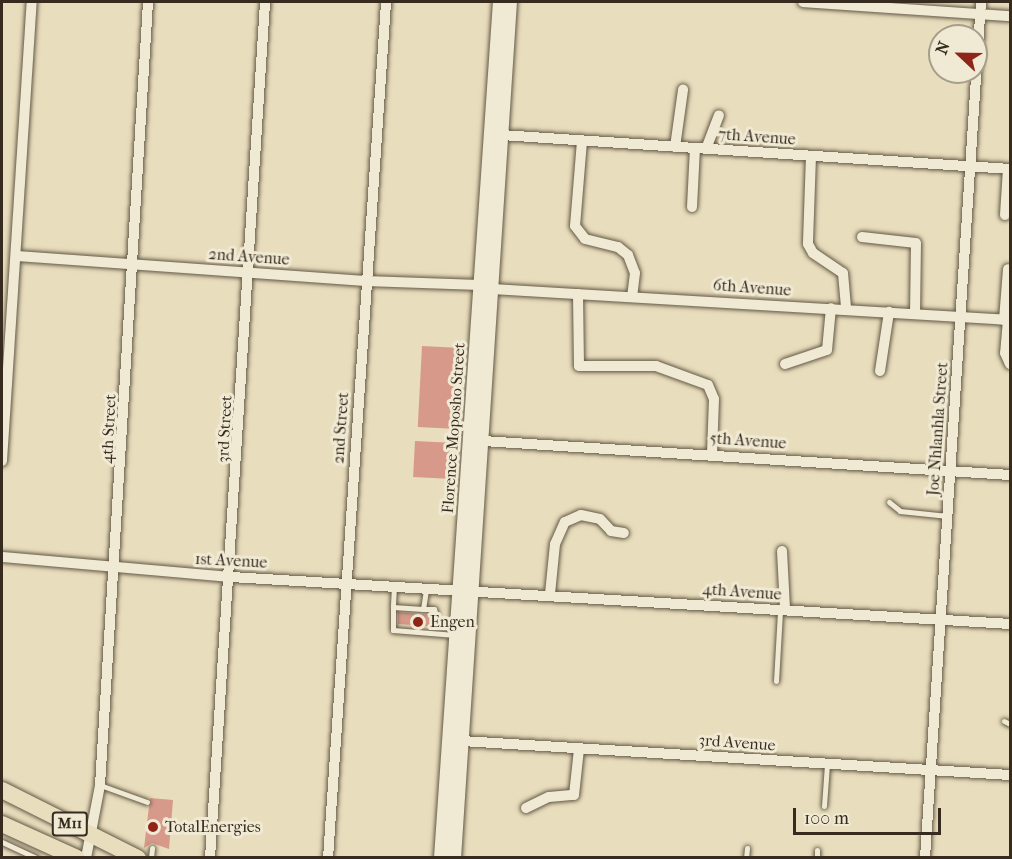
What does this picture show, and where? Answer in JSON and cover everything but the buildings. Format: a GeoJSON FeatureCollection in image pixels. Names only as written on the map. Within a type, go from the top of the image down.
{"type":"FeatureCollection","features":[{"type":"Feature","properties":{"kind":"main road","name":"M11"},"geometry":{"type":"LineString","coordinates":[[2,790],[92,836],[145,853]]}},
{"type":"Feature","properties":{"kind":"main road","name":"M11"},"geometry":{"type":"LineString","coordinates":[[2,824],[77,858]]}},
{"type":"Feature","properties":{"kind":"street"},"geometry":{"type":"LineString","coordinates":[[2,461],[32,2]]}},
{"type":"Feature","properties":{"kind":"street","name":"4th Street"},"geometry":{"type":"LineString","coordinates":[[86,858],[92,836],[100,784],[116,568],[148,2]]}},
{"type":"Feature","properties":{"kind":"street","name":"3rd Street"},"geometry":{"type":"LineString","coordinates":[[210,858],[231,577],[265,2]]}},
{"type":"Feature","properties":{"kind":"street","name":"2nd Street"},"geometry":{"type":"LineString","coordinates":[[328,858],[365,282],[386,2]]}},
{"type":"Feature","properties":{"kind":"street","name":"Florence Moposho Street"},"geometry":{"type":"LineString","coordinates":[[454,858],[462,741],[466,588],[486,287],[500,2]]}},
{"type":"Feature","properties":{"kind":"street","name":"Florence Moposho Street"},"geometry":{"type":"LineString","coordinates":[[441,858],[457,635],[466,588],[483,441],[486,287],[501,135],[510,2]]}},
{"type":"Feature","properties":{"kind":"street"},"geometry":{"type":"LineString","coordinates":[[802,2],[857,3],[1011,16]]}},
{"type":"Feature","properties":{"kind":"street","name":"Joe Nhlanhla Street"},"geometry":{"type":"LineString","coordinates":[[925,858],[981,2]]}},
{"type":"Feature","properties":{"kind":"street"},"geometry":{"type":"LineString","coordinates":[[675,147],[683,90]]}},
{"type":"Feature","properties":{"kind":"street"},"geometry":{"type":"LineString","coordinates":[[692,207],[701,148],[719,115]]}},
{"type":"Feature","properties":{"kind":"street","name":"7th Avenue"},"geometry":{"type":"LineString","coordinates":[[501,135],[1009,169]]}},
{"type":"Feature","properties":{"kind":"street"},"geometry":{"type":"LineString","coordinates":[[582,141],[575,226],[585,239],[618,247],[628,255],[635,273],[632,296]]}},
{"type":"Feature","properties":{"kind":"street"},"geometry":{"type":"LineString","coordinates":[[811,156],[808,244],[813,254],[843,273],[846,309]]}},
{"type":"Feature","properties":{"kind":"street"},"geometry":{"type":"LineString","coordinates":[[1005,215],[1009,169]]}},
{"type":"Feature","properties":{"kind":"street"},"geometry":{"type":"LineString","coordinates":[[862,237],[916,243],[915,314]]}},
{"type":"Feature","properties":{"kind":"street","name":"2nd Avenue"},"geometry":{"type":"LineString","coordinates":[[17,256],[365,282],[486,287]]}},
{"type":"Feature","properties":{"kind":"street"},"geometry":{"type":"LineString","coordinates":[[1008,269],[1005,353],[1011,364]]}},
{"type":"Feature","properties":{"kind":"street","name":"6th Avenue"},"geometry":{"type":"LineString","coordinates":[[486,287],[1007,320]]}},
{"type":"Feature","properties":{"kind":"street"},"geometry":{"type":"LineString","coordinates":[[578,294],[579,366],[656,366],[708,385],[714,399],[712,454]]}},
{"type":"Feature","properties":{"kind":"street"},"geometry":{"type":"LineString","coordinates":[[785,364],[827,350],[831,308]]}},
{"type":"Feature","properties":{"kind":"street"},"geometry":{"type":"LineString","coordinates":[[880,371],[889,312]]}},
{"type":"Feature","properties":{"kind":"street","name":"5th Avenue"},"geometry":{"type":"LineString","coordinates":[[483,441],[1011,475]]}},
{"type":"Feature","properties":{"kind":"street"},"geometry":{"type":"LineString","coordinates":[[550,594],[555,544],[565,522],[581,516],[624,533]]}},
{"type":"Feature","properties":{"kind":"street"},"geometry":{"type":"LineString","coordinates":[[782,551],[782,609]]}},
{"type":"Feature","properties":{"kind":"street","name":"1st Avenue"},"geometry":{"type":"LineString","coordinates":[[2,557],[231,577],[466,588]]}},
{"type":"Feature","properties":{"kind":"street","name":"4th Avenue"},"geometry":{"type":"LineString","coordinates":[[466,588],[1011,624]]}},
{"type":"Feature","properties":{"kind":"street","name":"3rd Avenue"},"geometry":{"type":"LineString","coordinates":[[462,741],[1011,775]]}},
{"type":"Feature","properties":{"kind":"street"},"geometry":{"type":"LineString","coordinates":[[526,808],[549,797],[574,795],[579,748]]}},
{"type":"Feature","properties":{"kind":"lane"},"geometry":{"type":"LineString","coordinates":[[889,502],[900,512],[948,516]]}},
{"type":"Feature","properties":{"kind":"lane"},"geometry":{"type":"LineString","coordinates":[[394,584],[393,630],[435,630],[457,635]]}},
{"type":"Feature","properties":{"kind":"lane"},"geometry":{"type":"LineString","coordinates":[[423,609],[426,586]]}},
{"type":"Feature","properties":{"kind":"lane"},"geometry":{"type":"LineString","coordinates":[[393,608],[434,609],[436,615]]}},
{"type":"Feature","properties":{"kind":"lane"},"geometry":{"type":"LineString","coordinates":[[776,681],[782,609]]}},
{"type":"Feature","properties":{"kind":"lane"},"geometry":{"type":"LineString","coordinates":[[1004,721],[1011,724]]}},
{"type":"Feature","properties":{"kind":"lane"},"geometry":{"type":"LineString","coordinates":[[825,806],[828,764]]}},
{"type":"Feature","properties":{"kind":"lane"},"geometry":{"type":"LineString","coordinates":[[100,784],[147,802]]}},
{"type":"Feature","properties":{"kind":"lane"},"geometry":{"type":"LineString","coordinates":[[2,842],[36,858]]}},
{"type":"Feature","properties":{"kind":"lane"},"geometry":{"type":"LineString","coordinates":[[746,858],[747,848]]}},
{"type":"Feature","properties":{"kind":"lane"},"geometry":{"type":"LineString","coordinates":[[817,850],[817,858]]}},
{"type":"Feature","properties":{"kind":"lane"},"geometry":{"type":"LineString","coordinates":[[145,853],[151,858]]}},
{"type":"Feature","properties":{"kind":"place","name":"Engen"},"geometry":{"type":"Point","coordinates":[418,622]}},
{"type":"Feature","properties":{"kind":"place","name":"TotalEnergies"},"geometry":{"type":"Point","coordinates":[153,827]}}]}
